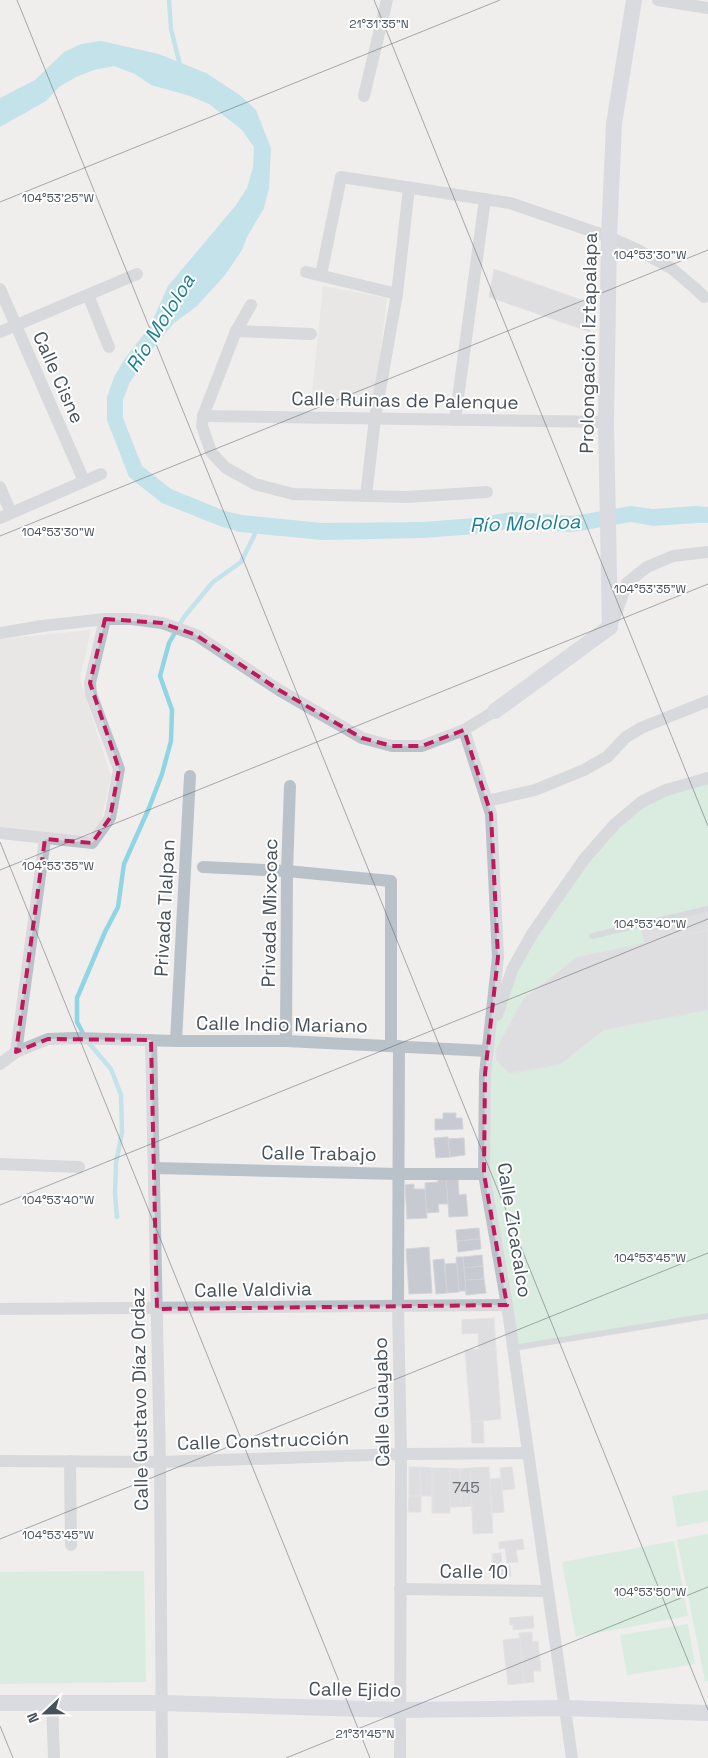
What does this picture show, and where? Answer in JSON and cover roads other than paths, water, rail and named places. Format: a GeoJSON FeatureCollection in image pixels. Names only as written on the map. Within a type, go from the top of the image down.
{"type":"FeatureCollection","features":[{"type":"Feature","properties":{"kind":"street"},"geometry":{"type":"LineString","coordinates":[[364,96],[386,0]]}},
{"type":"Feature","properties":{"kind":"street","name":"Prolongación Iztapalapa"},"geometry":{"type":"LineString","coordinates":[[610,627],[606,422],[608,236],[614,124],[634,0]]}},
{"type":"Feature","properties":{"kind":"street"},"geometry":{"type":"LineString","coordinates":[[658,0],[708,8]]}},
{"type":"Feature","properties":{"kind":"street"},"geometry":{"type":"LineString","coordinates":[[321,274],[341,177],[510,203],[608,236],[671,268],[704,297]]}},
{"type":"Feature","properties":{"kind":"street"},"geometry":{"type":"LineString","coordinates":[[366,496],[375,418],[397,294],[409,188]]}},
{"type":"Feature","properties":{"kind":"street"},"geometry":{"type":"LineString","coordinates":[[454,420],[485,199]]}},
{"type":"Feature","properties":{"kind":"street"},"geometry":{"type":"LineString","coordinates":[[306,272],[321,274],[397,294]]}},
{"type":"Feature","properties":{"kind":"street"},"geometry":{"type":"LineString","coordinates":[[0,332],[137,274]]}},
{"type":"Feature","properties":{"kind":"street","name":"Calle Cisne"},"geometry":{"type":"LineString","coordinates":[[0,289],[84,481]]}},
{"type":"Feature","properties":{"kind":"street"},"geometry":{"type":"LineString","coordinates":[[88,295],[109,347]]}},
{"type":"Feature","properties":{"kind":"street"},"geometry":{"type":"LineString","coordinates":[[251,305],[236,331],[203,416],[202,426],[211,452],[226,468],[255,484],[293,494],[407,497],[487,492]]}},
{"type":"Feature","properties":{"kind":"street"},"geometry":{"type":"LineString","coordinates":[[236,331],[311,334]]}},
{"type":"Feature","properties":{"kind":"street","name":"Calle Ruinas de Palenque"},"geometry":{"type":"LineString","coordinates":[[203,416],[606,422]]}},
{"type":"Feature","properties":{"kind":"street"},"geometry":{"type":"LineString","coordinates":[[0,487],[6,515],[101,474]]}},
{"type":"Feature","properties":{"kind":"street"},"geometry":{"type":"LineString","coordinates":[[0,633],[105,619],[132,619],[162,624],[196,635],[279,690],[362,738],[392,746],[422,746],[464,730],[495,711],[610,627],[627,583],[647,566],[673,556],[708,552]]}},
{"type":"Feature","properties":{"kind":"street"},"geometry":{"type":"LineString","coordinates":[[0,833],[92,843],[110,818],[119,769],[92,694],[90,683],[105,619]]}},
{"type":"Feature","properties":{"kind":"street"},"geometry":{"type":"LineString","coordinates":[[487,801],[535,790],[584,770],[607,757],[626,737],[641,728],[708,702]]}},
{"type":"Feature","properties":{"kind":"street","name":"Calle Zicacalco"},"geometry":{"type":"LineString","coordinates":[[464,730],[491,814],[498,957],[486,1074],[484,1174],[507,1305],[572,1758]]}},
{"type":"Feature","properties":{"kind":"street","name":"Privada Tlalpan"},"geometry":{"type":"LineString","coordinates":[[176,1041],[190,776]]}},
{"type":"Feature","properties":{"kind":"street"},"geometry":{"type":"LineString","coordinates":[[488,1049],[512,970],[532,934],[585,858],[615,824],[641,802],[666,790],[708,778]]}},
{"type":"Feature","properties":{"kind":"street","name":"Privada Mixcoac"},"geometry":{"type":"LineString","coordinates":[[286,1041],[287,871],[290,786]]}},
{"type":"Feature","properties":{"kind":"street"},"geometry":{"type":"LineString","coordinates":[[16,1052],[45,838]]}},
{"type":"Feature","properties":{"kind":"street"},"geometry":{"type":"LineString","coordinates":[[203,867],[287,871]]}},
{"type":"Feature","properties":{"kind":"street","name":"Calle Guayabo"},"geometry":{"type":"LineString","coordinates":[[287,871],[391,881],[398,1174],[401,1454],[400,1758]]}},
{"type":"Feature","properties":{"kind":"street","name":"Calle Indio Mariano"},"geometry":{"type":"LineString","coordinates":[[0,1064],[16,1052],[48,1038],[286,1041],[488,1049]]}},
{"type":"Feature","properties":{"kind":"street","name":"Calle Gustavo Díaz Ordaz"},"geometry":{"type":"LineString","coordinates":[[151,1040],[160,1462],[162,1758]]}},
{"type":"Feature","properties":{"kind":"street"},"geometry":{"type":"LineString","coordinates":[[0,1164],[79,1167]]}},
{"type":"Feature","properties":{"kind":"street","name":"Calle Trabajo"},"geometry":{"type":"LineString","coordinates":[[154,1168],[398,1174],[484,1174]]}},
{"type":"Feature","properties":{"kind":"street","name":"Calle Valdivia"},"geometry":{"type":"LineString","coordinates":[[0,1310],[507,1305]]}},
{"type":"Feature","properties":{"kind":"street","name":"Calle Construcción"},"geometry":{"type":"LineString","coordinates":[[0,1461],[160,1462],[401,1454],[528,1454]]}},
{"type":"Feature","properties":{"kind":"street"},"geometry":{"type":"LineString","coordinates":[[70,1461],[71,1545]]}},
{"type":"Feature","properties":{"kind":"street","name":"Calle 10"},"geometry":{"type":"LineString","coordinates":[[400,1589],[548,1590]]}},
{"type":"Feature","properties":{"kind":"street","name":"Calle Ejido"},"geometry":{"type":"LineString","coordinates":[[0,1702],[161,1703],[401,1710],[565,1708],[708,1713]]}},
{"type":"Feature","properties":{"kind":"street"},"geometry":{"type":"LineString","coordinates":[[52,1703],[54,1758]]}},
{"type":"Feature","properties":{"kind":"lane"},"geometry":{"type":"LineString","coordinates":[[592,936],[708,909]]}},
{"type":"Feature","properties":{"kind":"lane"},"geometry":{"type":"LineString","coordinates":[[513,1348],[708,1316]]}},
{"type":"Feature","properties":{"kind":"water","name":"Río Mololoa"},"geometry":{"type":"Polygon","coordinates":[[[101,41],[159,54],[206,73],[241,96],[256,110],[271,148],[269,188],[264,208],[247,237],[242,250],[225,275],[197,306],[174,323],[149,353],[129,384],[123,400],[123,418],[142,466],[171,489],[225,511],[242,515],[323,523],[423,522],[474,518],[512,512],[573,516],[631,506],[653,509],[696,506],[708,507],[708,523],[653,526],[631,522],[573,532],[513,528],[476,534],[424,538],[323,540],[239,532],[220,526],[162,503],[129,477],[107,420],[107,397],[114,377],[124,360],[150,326],[168,286],[236,205],[247,188],[253,167],[254,147],[242,130],[209,104],[190,96],[151,85],[135,74],[114,66],[94,70],[76,77],[59,87],[46,101],[0,127],[0,98],[35,80],[64,52],[81,44],[101,41]]]}},
{"type":"Feature","properties":{"kind":"waterway"},"geometry":{"type":"LineString","coordinates":[[169,0],[171,29],[180,65]]}},
{"type":"Feature","properties":{"kind":"waterway"},"geometry":{"type":"LineString","coordinates":[[84,1035],[77,1022],[77,998],[105,932],[118,907],[124,864],[162,774],[171,741],[172,710],[160,676],[169,643],[184,617],[213,582],[241,562],[256,529]]}},
{"type":"Feature","properties":{"kind":"waterway"},"geometry":{"type":"LineString","coordinates":[[88,1042],[111,1069],[121,1095],[122,1132],[116,1163],[115,1194],[117,1217]]}}]}
